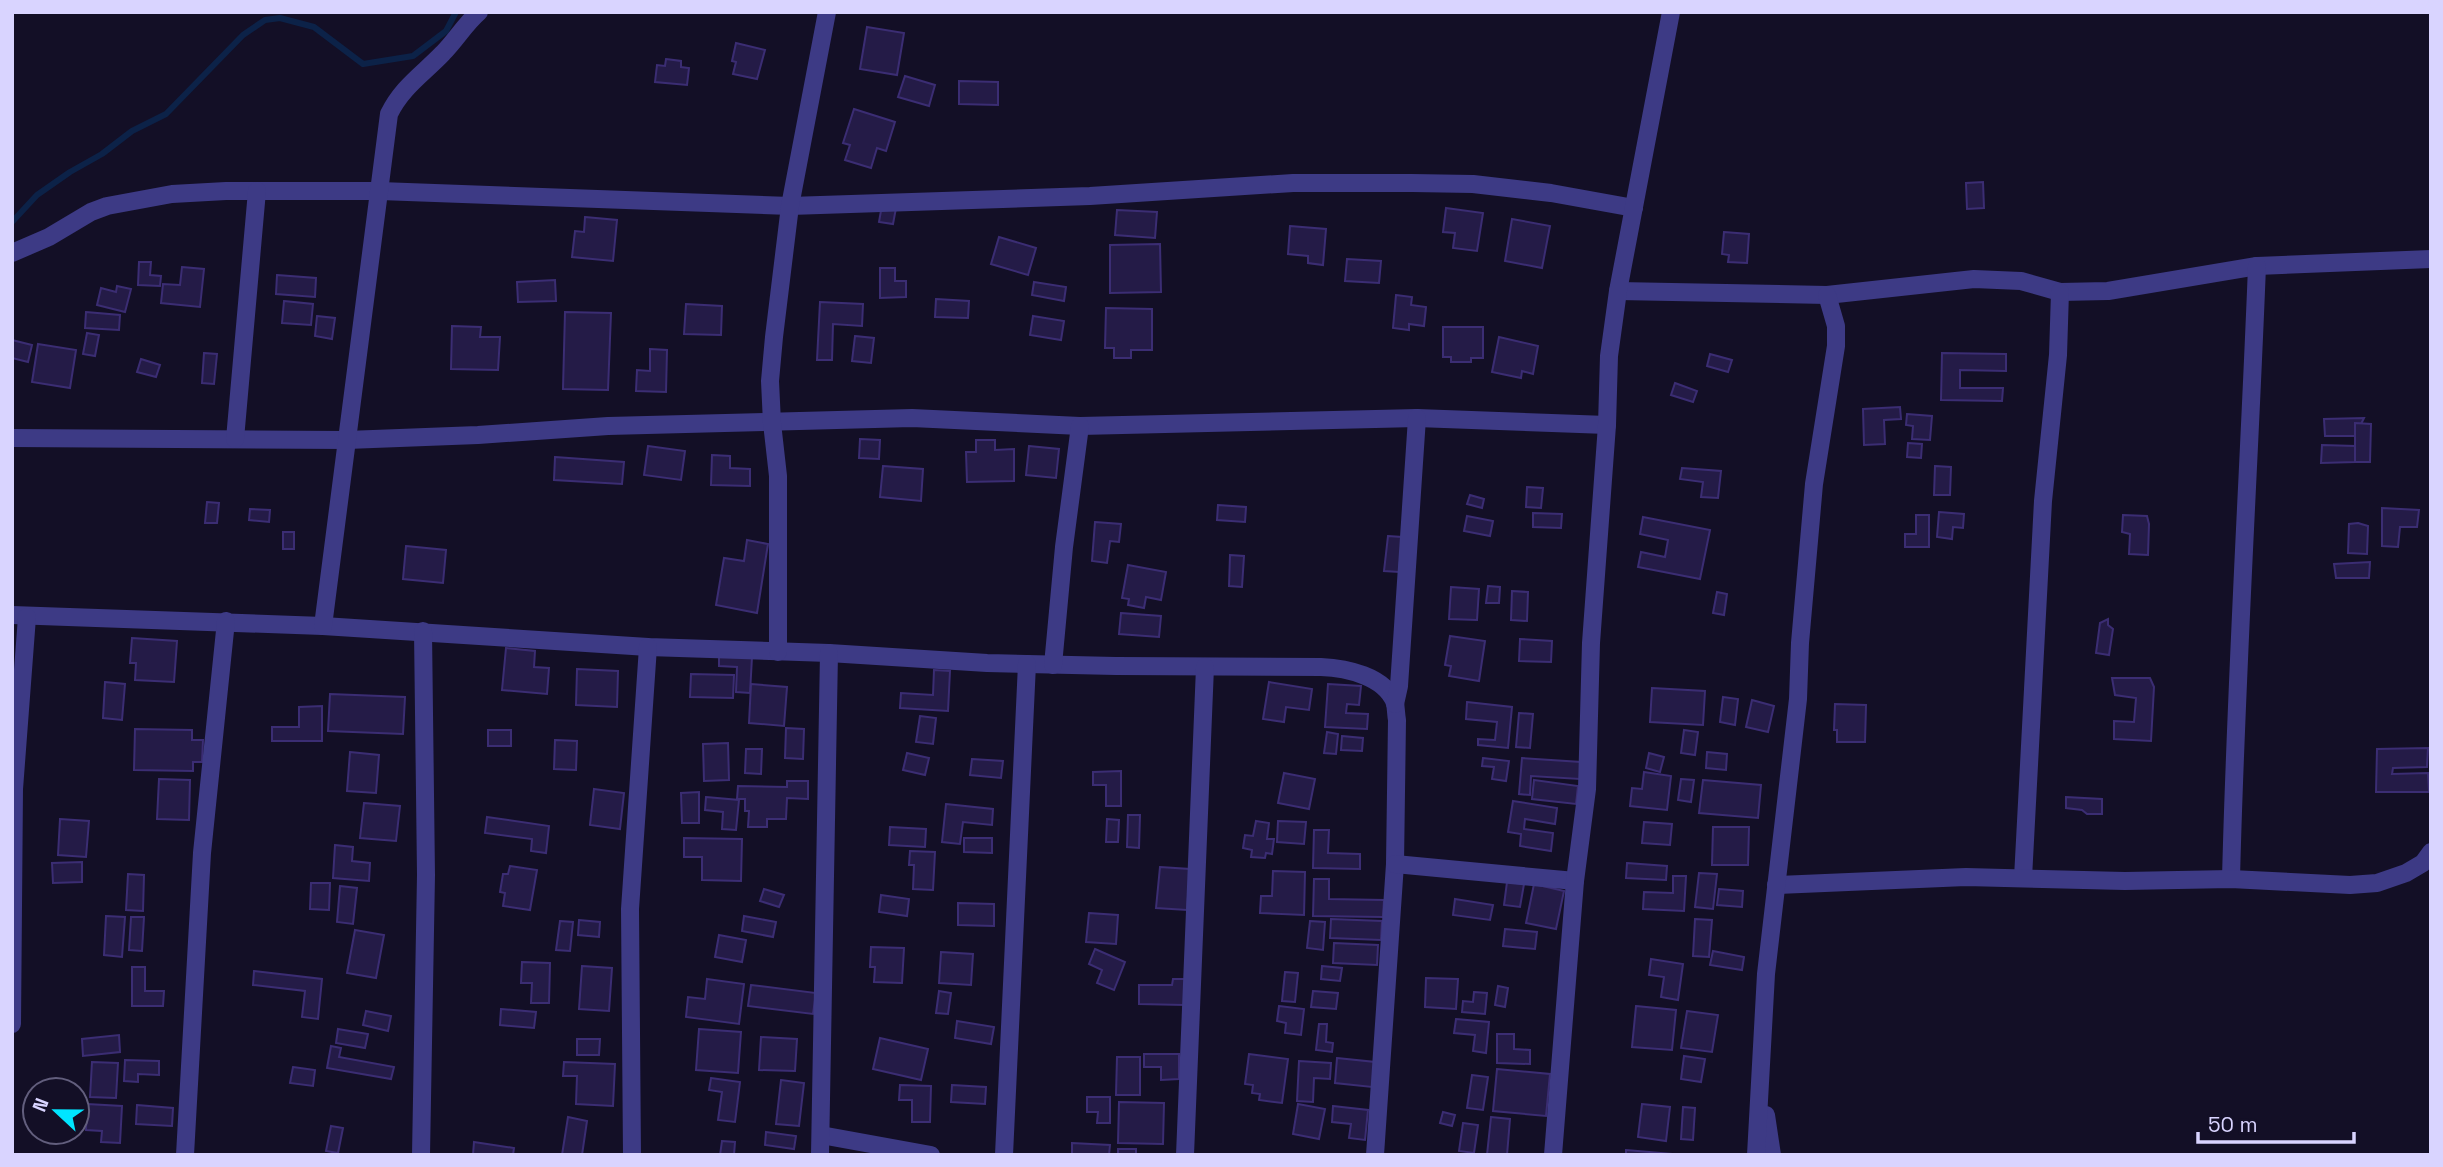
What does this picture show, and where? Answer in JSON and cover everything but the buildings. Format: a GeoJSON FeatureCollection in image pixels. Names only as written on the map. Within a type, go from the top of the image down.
{"type":"FeatureCollection","features":[{"type":"Feature","properties":{"kind":"street"},"geometry":{"type":"LineString","coordinates":[[323,626],[380,191],[384,142],[390,114],[410,82],[444,52],[470,19],[480,12]]}},
{"type":"Feature","properties":{"kind":"street"},"geometry":{"type":"LineString","coordinates":[[778,652],[778,477],[771,381],[774,337],[790,206],[827,12]]}},
{"type":"Feature","properties":{"kind":"street"},"geometry":{"type":"LineString","coordinates":[[1553,1155],[1575,881],[1587,789],[1591,643],[1607,425],[1609,356],[1618,291],[1671,12]]}},
{"type":"Feature","properties":{"kind":"street"},"geometry":{"type":"LineString","coordinates":[[12,253],[107,206],[172,194],[257,191],[380,191],[790,206],[1090,196],[1293,183],[1412,183],[1474,184],[1551,193],[1634,208]]}},
{"type":"Feature","properties":{"kind":"street"},"geometry":{"type":"LineString","coordinates":[[234,439],[257,191]]}},
{"type":"Feature","properties":{"kind":"street"},"geometry":{"type":"LineString","coordinates":[[1618,291],[1827,295],[1974,279],[2021,281],[2060,292],[2108,291],[2257,267],[2431,259]]}},
{"type":"Feature","properties":{"kind":"street"},"geometry":{"type":"LineString","coordinates":[[2231,879],[2235,720],[2244,597],[2257,267]]}},
{"type":"Feature","properties":{"kind":"street"},"geometry":{"type":"LineString","coordinates":[[2023,878],[2043,501],[2058,355],[2060,292]]}},
{"type":"Feature","properties":{"kind":"street"},"geometry":{"type":"LineString","coordinates":[[1756,1155],[1766,974],[1798,699],[1800,643],[1814,484],[1836,346],[1836,326],[1827,295]]}},
{"type":"Feature","properties":{"kind":"street"},"geometry":{"type":"LineString","coordinates":[[12,438],[346,440],[608,426],[912,418],[1080,426],[1417,418],[1607,425]]}},
{"type":"Feature","properties":{"kind":"street"},"geometry":{"type":"LineString","coordinates":[[1375,1155],[1395,864],[1395,704],[1399,686],[1417,418]]}},
{"type":"Feature","properties":{"kind":"street"},"geometry":{"type":"LineString","coordinates":[[1054,664],[1064,547],[1080,426]]}},
{"type":"Feature","properties":{"kind":"street"},"geometry":{"type":"LineString","coordinates":[[12,1024],[13,789],[20,616],[226,621],[423,631],[648,647],[829,653],[1027,664],[1321,667],[1347,669],[1380,684],[1389,692],[1395,704]]}},
{"type":"Feature","properties":{"kind":"street"},"geometry":{"type":"LineString","coordinates":[[185,1155],[202,853],[226,621]]}},
{"type":"Feature","properties":{"kind":"street"},"geometry":{"type":"LineString","coordinates":[[421,1155],[426,875],[423,631]]}},
{"type":"Feature","properties":{"kind":"street"},"geometry":{"type":"LineString","coordinates":[[632,1155],[630,909],[648,647]]}},
{"type":"Feature","properties":{"kind":"street"},"geometry":{"type":"LineString","coordinates":[[820,1155],[829,653]]}},
{"type":"Feature","properties":{"kind":"street"},"geometry":{"type":"LineString","coordinates":[[1004,1155],[1027,664]]}},
{"type":"Feature","properties":{"kind":"street"},"geometry":{"type":"LineString","coordinates":[[1185,1155],[1205,667]]}},
{"type":"Feature","properties":{"kind":"street"},"geometry":{"type":"LineString","coordinates":[[1776,885],[1925,878],[2125,881],[2231,879],[2313,884],[2377,883],[2423,863],[2431,852]]}},
{"type":"Feature","properties":{"kind":"street"},"geometry":{"type":"LineString","coordinates":[[1395,864],[1575,881]]}},
{"type":"Feature","properties":{"kind":"street"},"geometry":{"type":"LineString","coordinates":[[1761,1084],[1772,1155]]}},
{"type":"Feature","properties":{"kind":"street"},"geometry":{"type":"LineString","coordinates":[[821,1135],[931,1155]]}},
{"type":"Feature","properties":{"kind":"waterway"},"geometry":{"type":"LineString","coordinates":[[12,222],[37,195],[102,154],[132,131],[166,114],[243,35],[265,20],[280,18],[314,27],[363,64],[413,56],[446,31],[456,12]]}}]}
